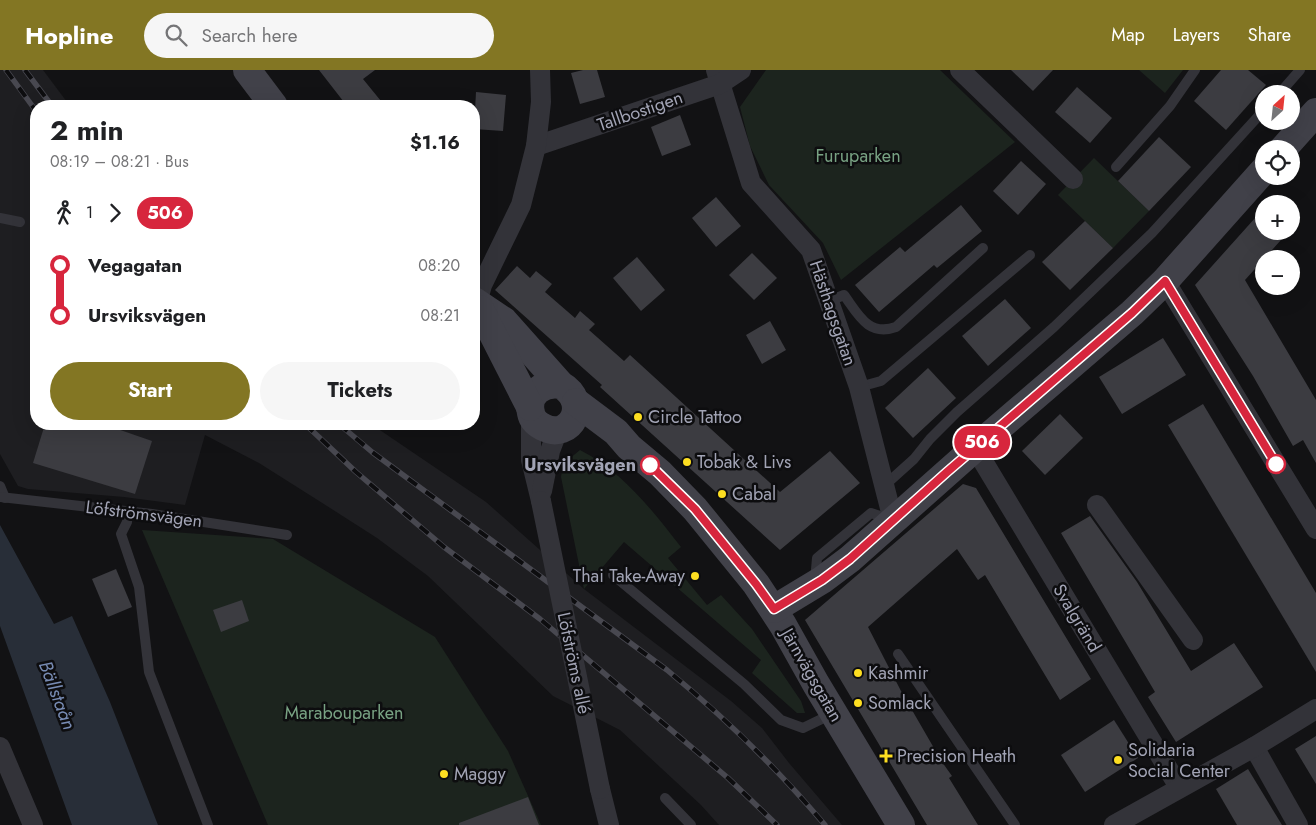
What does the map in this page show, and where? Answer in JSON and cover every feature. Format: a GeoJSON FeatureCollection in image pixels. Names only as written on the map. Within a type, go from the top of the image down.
{"type":"FeatureCollection","features":[{"type":"Feature","properties":{"kind":"street"},"geometry":{"type":"LineString","coordinates":[[247,70],[270,100]]}},
{"type":"Feature","properties":{"kind":"street"},"geometry":{"type":"LineString","coordinates":[[480,290],[521,205],[536,146],[541,102],[540,70]]}},
{"type":"Feature","properties":{"kind":"street","name":"Tallbostigen"},"geometry":{"type":"LineString","coordinates":[[536,146],[741,70]]}},
{"type":"Feature","properties":{"kind":"street"},"geometry":{"type":"LineString","coordinates":[[960,70],[1074,179]]}},
{"type":"Feature","properties":{"kind":"street","name":"Hästhagsgatan"},"geometry":{"type":"LineString","coordinates":[[718,77],[751,183],[811,250],[859,386],[893,520]]}},
{"type":"Feature","properties":{"kind":"street"},"geometry":{"type":"LineString","coordinates":[[1291,140],[1316,112]]}},
{"type":"Feature","properties":{"kind":"street"},"geometry":{"type":"LineString","coordinates":[[774,609],[815,584],[850,559],[1132,313],[1165,281],[1255,180]]}},
{"type":"Feature","properties":{"kind":"street"},"geometry":{"type":"LineString","coordinates":[[1165,281],[1316,529]]}},
{"type":"Feature","properties":{"kind":"street","name":"Järnvägsgatan"},"geometry":{"type":"LineString","coordinates":[[480,305],[504,321],[566,410],[616,432],[629,447],[660,473],[695,509],[756,584],[774,609],[833,714],[901,825]]}},
{"type":"Feature","properties":{"kind":"street","name":"Järnvägsgatan"},"geometry":{"type":"LineString","coordinates":[[480,312],[534,421],[547,429],[566,410]]}},
{"type":"Feature","properties":{"kind":"street"},"geometry":{"type":"LineString","coordinates":[[530,411],[531,399],[540,388],[552,383],[566,410]]}},
{"type":"Feature","properties":{"kind":"street","name":"Löfströms allé"},"geometry":{"type":"LineString","coordinates":[[540,501],[550,451],[566,410]]}},
{"type":"Feature","properties":{"kind":"street","name":"Löfströms allé"},"geometry":{"type":"LineString","coordinates":[[530,411],[532,460],[609,825]]}},
{"type":"Feature","properties":{"kind":"street","name":"Svalgränd"},"geometry":{"type":"LineString","coordinates":[[975,448],[1179,788]]}},
{"type":"Feature","properties":{"kind":"street"},"geometry":{"type":"LineString","coordinates":[[1097,505],[1193,640]]}},
{"type":"Feature","properties":{"kind":"street"},"geometry":{"type":"LineString","coordinates":[[1114,825],[1254,747],[1316,709]]}},
{"type":"Feature","properties":{"kind":"street"},"geometry":{"type":"LineString","coordinates":[[0,747],[33,825]]}},
{"type":"Feature","properties":{"kind":"street"},"geometry":{"type":"LineString","coordinates":[[1254,747],[1298,825]]}},
{"type":"Feature","properties":{"kind":"lane"},"geometry":{"type":"LineString","coordinates":[[1116,167],[1170,106],[1195,70]]}},
{"type":"Feature","properties":{"kind":"lane"},"geometry":{"type":"LineString","coordinates":[[1286,85],[1300,70]]}},
{"type":"Feature","properties":{"kind":"lane"},"geometry":{"type":"LineString","coordinates":[[884,486],[914,459],[930,439],[957,412],[1054,327],[1152,233],[1255,120]]}},
{"type":"Feature","properties":{"kind":"lane"},"geometry":{"type":"LineString","coordinates":[[0,218],[20,222]]}},
{"type":"Feature","properties":{"kind":"lane"},"geometry":{"type":"LineString","coordinates":[[829,301],[844,295],[866,324],[882,330],[889,330],[896,327],[984,248]]}},
{"type":"Feature","properties":{"kind":"lane"},"geometry":{"type":"LineString","coordinates":[[859,386],[881,381],[1030,255]]}},
{"type":"Feature","properties":{"kind":"lane"},"geometry":{"type":"LineString","coordinates":[[0,486],[2,497]]}},
{"type":"Feature","properties":{"kind":"lane","name":"Löfströmsvägen"},"geometry":{"type":"LineString","coordinates":[[2,497],[128,511],[287,534]]}},
{"type":"Feature","properties":{"kind":"lane"},"geometry":{"type":"LineString","coordinates":[[128,511],[127,522],[121,534],[139,587],[149,672],[208,825]]}},
{"type":"Feature","properties":{"kind":"lane"},"geometry":{"type":"LineString","coordinates":[[613,575],[744,684],[781,720],[803,728],[833,714]]}},
{"type":"Feature","properties":{"kind":"lane"},"geometry":{"type":"LineString","coordinates":[[898,654],[1015,825]]}},
{"type":"Feature","properties":{"kind":"lane"},"geometry":{"type":"LineString","coordinates":[[665,798],[691,825]]}},
{"type":"Feature","properties":{"kind":"shaded area"},"geometry":{"type":"Polygon","coordinates":[[[0,70],[43,70],[66,100],[30,100],[30,430],[380,430],[486,502],[584,589],[731,701],[762,728],[842,825],[719,825],[701,805],[620,730],[553,696],[428,576],[377,538],[259,463],[205,435],[185,505],[124,497],[28,489],[18,486],[0,454],[0,70]]]}},
{"type":"Feature","properties":{"kind":"green space","name":"Furuparken"},"geometry":{"type":"Polygon","coordinates":[[[766,70],[940,70],[1015,142],[841,280],[823,243],[769,185],[750,146],[740,107],[766,70]]]}},
{"type":"Feature","properties":{"kind":"green space"},"geometry":{"type":"Polygon","coordinates":[[[1139,70],[1183,70],[1165,93],[1139,70]]]}},
{"type":"Feature","properties":{"kind":"green space"},"geometry":{"type":"Polygon","coordinates":[[[1094,158],[1149,211],[1113,248],[1058,195],[1094,158]]]}},
{"type":"Feature","properties":{"kind":"green space"},"geometry":{"type":"Polygon","coordinates":[[[580,450],[610,469],[648,506],[681,547],[668,558],[707,605],[721,595],[752,629],[801,701],[805,713],[797,713],[752,673],[761,660],[624,542],[584,589],[561,477],[563,464],[580,450]]]}},
{"type":"Feature","properties":{"kind":"green space","name":"Marabouparken"},"geometry":{"type":"Polygon","coordinates":[[[142,530],[273,539],[435,637],[508,751],[541,825],[268,825],[142,530]]]}},
{"type":"Feature","properties":{"kind":"water","name":"Bällstaån"},"geometry":{"type":"Polygon","coordinates":[[[0,525],[54,624],[72,616],[110,702],[158,825],[72,825],[0,626],[0,525]]]}},
{"type":"Feature","properties":{"kind":"building"},"geometry":{"type":"Polygon","coordinates":[[[319,70],[375,70],[363,79],[380,100],[342,100],[319,70]]]}},
{"type":"Feature","properties":{"kind":"building"},"geometry":{"type":"Polygon","coordinates":[[[583,70],[597,70],[605,97],[580,104],[571,73],[583,70]]]}},
{"type":"Feature","properties":{"kind":"building"},"geometry":{"type":"Polygon","coordinates":[[[1011,70],[1053,70],[1033,91],[1011,70]]]}},
{"type":"Feature","properties":{"kind":"building"},"geometry":{"type":"Polygon","coordinates":[[[1221,70],[1248,70],[1266,85],[1255,85],[1255,97],[1226,130],[1194,101],[1221,70]]]}},
{"type":"Feature","properties":{"kind":"building"},"geometry":{"type":"Polygon","coordinates":[[[1077,87],[1112,118],[1090,143],[1055,112],[1077,87]]]}},
{"type":"Feature","properties":{"kind":"building"},"geometry":{"type":"Polygon","coordinates":[[[476,92],[506,95],[503,131],[480,129],[480,100],[476,100],[476,92]]]}},
{"type":"Feature","properties":{"kind":"building"},"geometry":{"type":"Polygon","coordinates":[[[680,115],[691,145],[662,156],[651,127],[680,115]]]}},
{"type":"Feature","properties":{"kind":"building"},"geometry":{"type":"Polygon","coordinates":[[[1159,137],[1191,167],[1149,211],[1118,181],[1159,137]]]}},
{"type":"Feature","properties":{"kind":"building"},"geometry":{"type":"Polygon","coordinates":[[[1021,161],[1046,184],[1018,215],[993,191],[1021,161]]]}},
{"type":"Feature","properties":{"kind":"building"},"geometry":{"type":"Polygon","coordinates":[[[716,197],[741,226],[716,247],[692,218],[716,197]]]}},
{"type":"Feature","properties":{"kind":"building"},"geometry":{"type":"Polygon","coordinates":[[[961,205],[982,231],[937,268],[934,265],[879,312],[855,285],[900,247],[905,252],[961,205]]]}},
{"type":"Feature","properties":{"kind":"building"},"geometry":{"type":"Polygon","coordinates":[[[1255,218],[1255,240],[1281,240],[1272,250],[1255,250],[1255,269],[1245,280],[1316,400],[1316,463],[1303,440],[1293,446],[1253,376],[1195,285],[1255,218]]]}},
{"type":"Feature","properties":{"kind":"building"},"geometry":{"type":"Polygon","coordinates":[[[1085,221],[1113,248],[1070,290],[1042,262],[1085,221]]]}},
{"type":"Feature","properties":{"kind":"building"},"geometry":{"type":"Polygon","coordinates":[[[752,253],[777,278],[754,300],[729,275],[752,253]]]}},
{"type":"Feature","properties":{"kind":"building"},"geometry":{"type":"Polygon","coordinates":[[[637,257],[665,290],[641,311],[613,278],[637,257]]]}},
{"type":"Feature","properties":{"kind":"building"},"geometry":{"type":"Polygon","coordinates":[[[517,266],[530,278],[536,271],[552,284],[545,292],[575,318],[580,311],[595,324],[589,330],[624,361],[630,355],[780,492],[830,451],[860,483],[780,550],[600,387],[602,385],[495,290],[517,266]]]}},
{"type":"Feature","properties":{"kind":"building"},"geometry":{"type":"Polygon","coordinates":[[[1005,299],[1031,328],[988,366],[962,336],[1005,299]]]}},
{"type":"Feature","properties":{"kind":"building"},"geometry":{"type":"Polygon","coordinates":[[[770,321],[786,350],[762,364],[746,335],[770,321]]]}},
{"type":"Feature","properties":{"kind":"building"},"geometry":{"type":"Polygon","coordinates":[[[1163,338],[1186,375],[1122,414],[1099,377],[1163,338]]]}},
{"type":"Feature","properties":{"kind":"building"},"geometry":{"type":"Polygon","coordinates":[[[928,368],[956,398],[913,438],[885,408],[928,368]]]}},
{"type":"Feature","properties":{"kind":"building"},"geometry":{"type":"Polygon","coordinates":[[[1203,404],[1316,593],[1316,672],[1168,425],[1203,404]]]}},
{"type":"Feature","properties":{"kind":"building"},"geometry":{"type":"Polygon","coordinates":[[[1060,414],[1083,438],[1045,475],[1022,451],[1060,414]]]}},
{"type":"Feature","properties":{"kind":"building"},"geometry":{"type":"Polygon","coordinates":[[[43,430],[120,430],[152,441],[135,494],[33,463],[43,430]]]}},
{"type":"Feature","properties":{"kind":"building"},"geometry":{"type":"Polygon","coordinates":[[[963,484],[976,488],[1091,679],[1060,700],[985,575],[978,580],[957,549],[868,627],[901,691],[952,776],[949,778],[978,825],[927,825],[805,620],[963,484]]]}},
{"type":"Feature","properties":{"kind":"building"},"geometry":{"type":"Polygon","coordinates":[[[1090,516],[1137,582],[1191,671],[1234,643],[1263,687],[1176,742],[1148,697],[1155,692],[1061,533],[1090,516]]]}},
{"type":"Feature","properties":{"kind":"building"},"geometry":{"type":"Polygon","coordinates":[[[116,569],[132,607],[108,617],[92,579],[116,569]]]}},
{"type":"Feature","properties":{"kind":"building"},"geometry":{"type":"Polygon","coordinates":[[[242,600],[249,621],[221,632],[213,610],[242,600]]]}},
{"type":"Feature","properties":{"kind":"building"},"geometry":{"type":"Polygon","coordinates":[[[1114,720],[1138,758],[1085,792],[1061,755],[1114,720]]]}},
{"type":"Feature","properties":{"kind":"building"},"geometry":{"type":"Polygon","coordinates":[[[1316,736],[1316,784],[1295,749],[1316,736]]]}},
{"type":"Feature","properties":{"kind":"building"},"geometry":{"type":"Polygon","coordinates":[[[1248,769],[1282,825],[1237,825],[1216,789],[1248,769]]]}},
{"type":"Feature","properties":{"kind":"building"},"geometry":{"type":"Polygon","coordinates":[[[528,797],[539,825],[459,825],[459,823],[528,797]]]}},
{"type":"Feature","properties":{"kind":"railway"},"geometry":{"type":"LineString","coordinates":[[6,70],[30,103]]}},
{"type":"Feature","properties":{"kind":"railway"},"geometry":{"type":"LineString","coordinates":[[25,70],[48,100]]}},
{"type":"Feature","properties":{"kind":"railway"},"geometry":{"type":"LineString","coordinates":[[311,430],[356,472],[444,547],[540,619],[728,778],[777,825]]}},
{"type":"Feature","properties":{"kind":"railway"},"geometry":{"type":"LineString","coordinates":[[346,430],[372,452],[667,670],[749,744],[788,783],[825,825]]}},
{"type":"Feature","properties":{"kind":"bus line","name":"506"},"geometry":{"type":"LineString","coordinates":[[650,465],[695,509],[774,609],[822,580],[850,559],[947,472],[1132,313],[1165,281],[1276,464]]}},
{"type":"Feature","properties":{"kind":"place","name":"Circle Tattoo"},"geometry":{"type":"Point","coordinates":[638,417]}},
{"type":"Feature","properties":{"kind":"place","name":"Tobak & Livs"},"geometry":{"type":"Point","coordinates":[687,462]}},
{"type":"Feature","properties":{"kind":"place","name":"Ursviksvägen"},"geometry":{"type":"Point","coordinates":[650,465]}},
{"type":"Feature","properties":{"kind":"place","name":"Cabal"},"geometry":{"type":"Point","coordinates":[722,494]}},
{"type":"Feature","properties":{"kind":"place","name":"Thai Take-Away"},"geometry":{"type":"Point","coordinates":[695,576]}},
{"type":"Feature","properties":{"kind":"place","name":"Kashmir"},"geometry":{"type":"Point","coordinates":[858,673]}},
{"type":"Feature","properties":{"kind":"place","name":"Somlack"},"geometry":{"type":"Point","coordinates":[858,703]}},
{"type":"Feature","properties":{"kind":"place","name":"Precision Heath"},"geometry":{"type":"Point","coordinates":[886,756]}},
{"type":"Feature","properties":{"kind":"place","name":"Solidaria Social Center"},"geometry":{"type":"Point","coordinates":[1118,760]}},
{"type":"Feature","properties":{"kind":"place","name":"Maggy"},"geometry":{"type":"Point","coordinates":[444,774]}}]}
